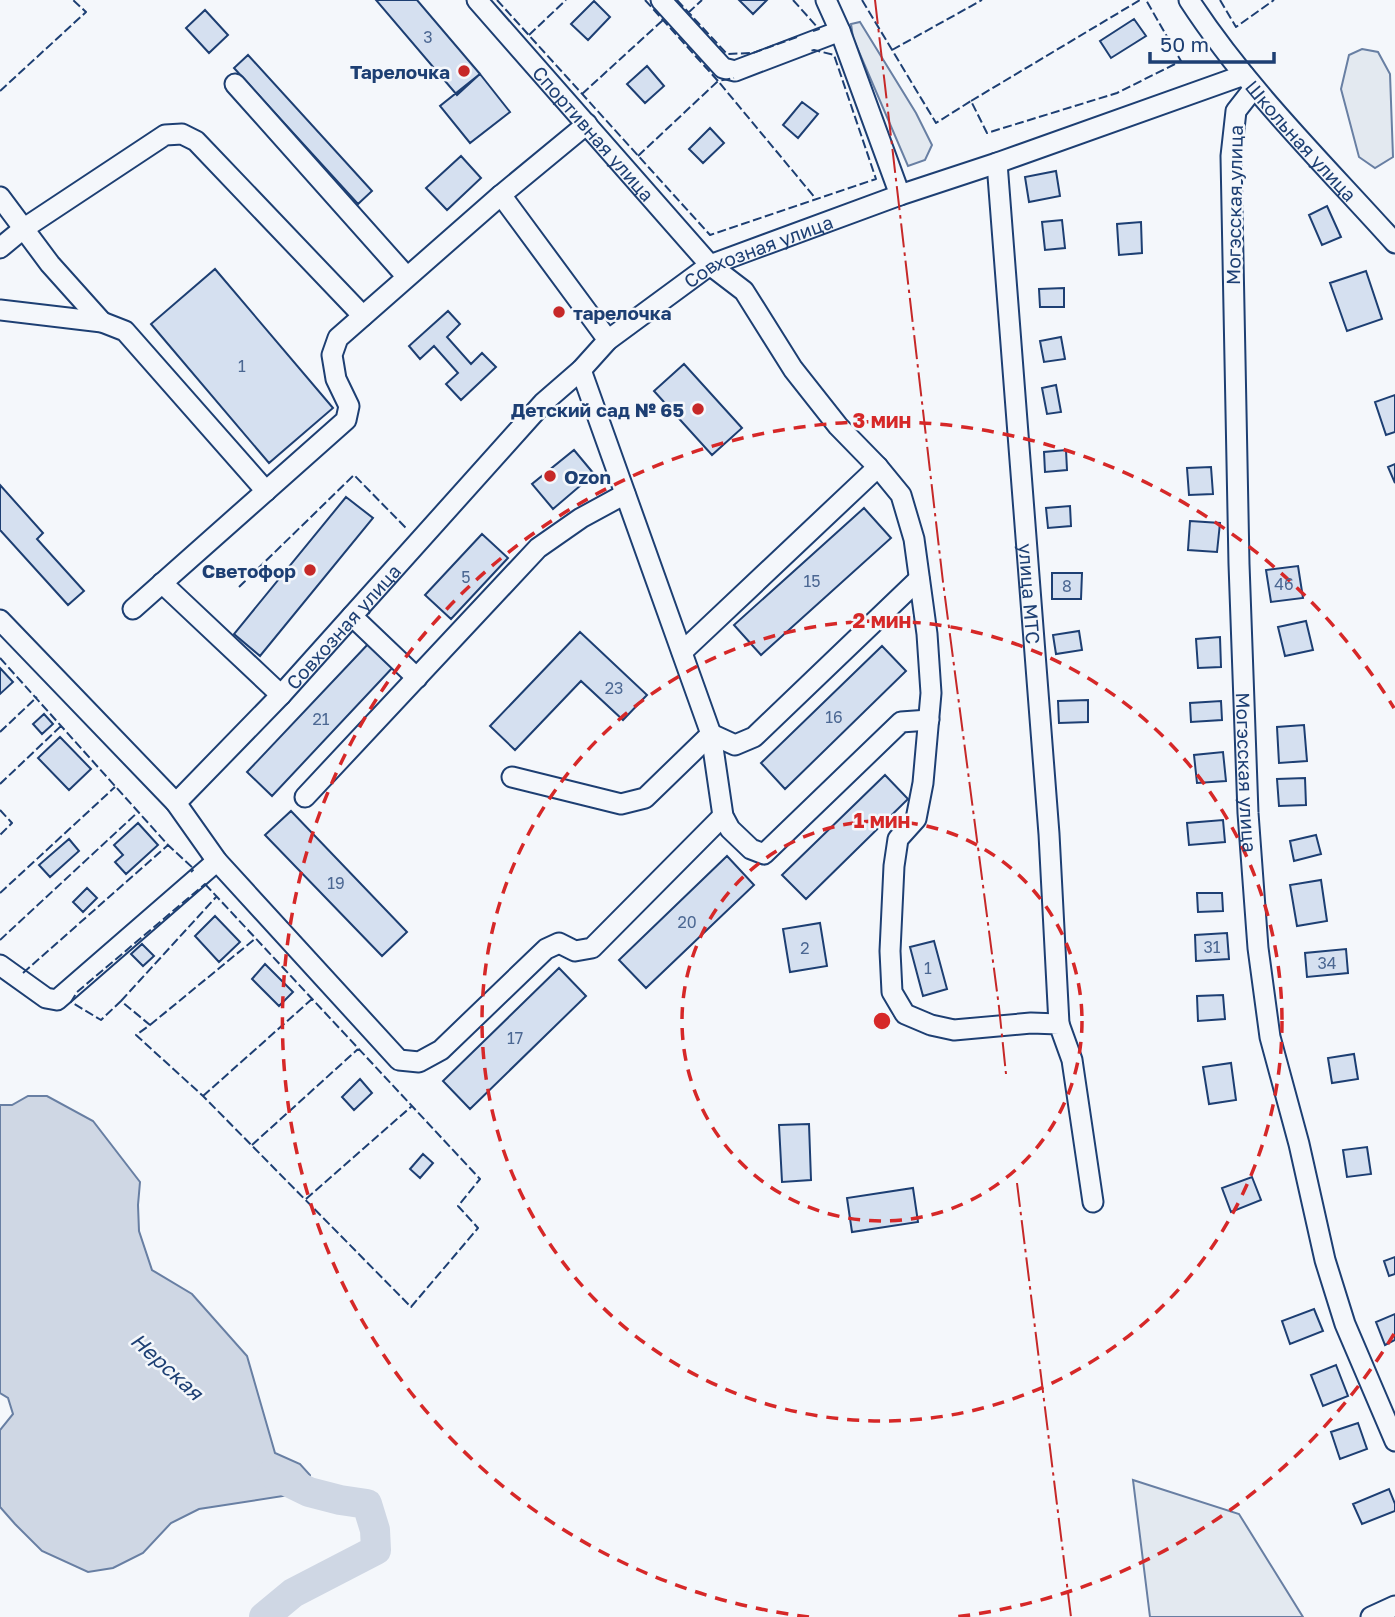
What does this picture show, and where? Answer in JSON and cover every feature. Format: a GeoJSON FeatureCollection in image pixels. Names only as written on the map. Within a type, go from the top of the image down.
{"type":"FeatureCollection","features":[{"type":"Feature","properties":{"kind":"street","name":"Спортивная улица"},"geometry":{"type":"LineString","coordinates":[[477,0],[710,265],[744,291],[793,369],[838,426],[901,495],[914,539],[932,694],[923,783],[916,819],[898,839],[894,866],[890,951],[892,992],[905,1014],[931,1025],[954,1030],[1031,1023],[1059,1024]]}},
{"type":"Feature","properties":{"kind":"street"},"geometry":{"type":"LineString","coordinates":[[661,0],[723,68],[735,71],[840,31]]}},
{"type":"Feature","properties":{"kind":"street"},"geometry":{"type":"LineString","coordinates":[[826,0],[900,195]]}},
{"type":"Feature","properties":{"kind":"street","name":"Школьная улица"},"geometry":{"type":"LineString","coordinates":[[1189,0],[1249,81],[1395,243]]}},
{"type":"Feature","properties":{"kind":"street","name":"Совхозная улица"},"geometry":{"type":"LineString","coordinates":[[176,803],[281,695],[543,403],[581,370],[608,340],[710,265],[900,195],[1249,81]]}},
{"type":"Feature","properties":{"kind":"street","name":"Могэсская улица"},"geometry":{"type":"LineString","coordinates":[[1249,81],[1236,111],[1231,156],[1239,564],[1248,813],[1258,948],[1270,1037],[1299,1144],[1325,1260],[1345,1324],[1395,1441]]}},
{"type":"Feature","properties":{"kind":"street"},"geometry":{"type":"LineString","coordinates":[[235,84],[407,277]]}},
{"type":"Feature","properties":{"kind":"street"},"geometry":{"type":"LineString","coordinates":[[133,609],[346,420],[349,406],[335,379],[331,355],[338,338],[500,195],[587,124]]}},
{"type":"Feature","properties":{"kind":"street"},"geometry":{"type":"LineString","coordinates":[[0,248],[23,229],[165,135],[182,134],[196,141],[363,316]]}},
{"type":"Feature","properties":{"kind":"street","name":"улица МТС"},"geometry":{"type":"LineString","coordinates":[[997,163],[1048,821],[1059,1024],[1072,1060],[1094,1202]]}},
{"type":"Feature","properties":{"kind":"street"},"geometry":{"type":"LineString","coordinates":[[500,195],[608,340]]}},
{"type":"Feature","properties":{"kind":"street"},"geometry":{"type":"LineString","coordinates":[[0,197],[50,264],[102,322]]}},
{"type":"Feature","properties":{"kind":"street"},"geometry":{"type":"LineString","coordinates":[[0,310],[102,322],[125,331],[266,491]]}},
{"type":"Feature","properties":{"kind":"street"},"geometry":{"type":"LineString","coordinates":[[581,370],[711,734],[723,816],[730,829],[751,849],[764,854],[901,722],[929,720]]}},
{"type":"Feature","properties":{"kind":"street"},"geometry":{"type":"LineString","coordinates":[[682,652],[878,467]]}},
{"type":"Feature","properties":{"kind":"street"},"geometry":{"type":"LineString","coordinates":[[305,797],[538,548],[581,518],[625,494]]}},
{"type":"Feature","properties":{"kind":"street"},"geometry":{"type":"LineString","coordinates":[[711,734],[735,744],[754,737],[919,579]]}},
{"type":"Feature","properties":{"kind":"street"},"geometry":{"type":"LineString","coordinates":[[162,583],[281,695]]}},
{"type":"Feature","properties":{"kind":"street"},"geometry":{"type":"LineString","coordinates":[[352,616],[417,678]]}},
{"type":"Feature","properties":{"kind":"street"},"geometry":{"type":"LineString","coordinates":[[0,620],[176,803],[217,861],[399,1060],[419,1062],[441,1051],[546,949],[559,943],[575,951],[592,948],[723,816]]}},
{"type":"Feature","properties":{"kind":"street"},"geometry":{"type":"LineString","coordinates":[[512,777],[621,804],[645,798],[711,734]]}},
{"type":"Feature","properties":{"kind":"street"},"geometry":{"type":"LineString","coordinates":[[0,965],[46,998],[57,1000],[217,861]]}},
{"type":"Feature","properties":{"kind":"street"},"geometry":{"type":"LineString","coordinates":[[1371,1617],[1395,1606]]}},
{"type":"Feature","properties":{"kind":"shaded area"},"geometry":{"type":"Polygon","coordinates":[[[860,22],[916,113],[932,145],[925,160],[908,166],[853,38],[851,24],[860,22]]]}},
{"type":"Feature","properties":{"kind":"shaded area"},"geometry":{"type":"Polygon","coordinates":[[[1362,49],[1378,52],[1390,74],[1393,157],[1375,168],[1359,157],[1341,89],[1349,55],[1362,49]]]}},
{"type":"Feature","properties":{"kind":"shaded area"},"geometry":{"type":"Polygon","coordinates":[[[1133,1480],[1239,1514],[1303,1617],[1150,1617],[1133,1480]]]}},
{"type":"Feature","properties":{"kind":"water"},"geometry":{"type":"Polygon","coordinates":[[[28,1096],[47,1096],[93,1121],[140,1182],[139,1231],[152,1270],[192,1294],[247,1356],[275,1453],[300,1464],[310,1475],[309,1492],[199,1509],[171,1523],[143,1553],[113,1568],[88,1572],[42,1551],[0,1507],[0,1430],[13,1414],[8,1398],[0,1393],[0,1105],[12,1105],[28,1096]]]}},
{"type":"Feature","properties":{"kind":"building"},"geometry":{"type":"Polygon","coordinates":[[[376,0],[417,0],[480,74],[457,95],[376,0]]]}},
{"type":"Feature","properties":{"kind":"building"},"geometry":{"type":"Polygon","coordinates":[[[739,0],[767,0],[753,14],[739,0]]]}},
{"type":"Feature","properties":{"kind":"building"},"geometry":{"type":"Polygon","coordinates":[[[594,1],[610,17],[588,40],[571,24],[594,1]]]}},
{"type":"Feature","properties":{"kind":"building"},"geometry":{"type":"Polygon","coordinates":[[[205,10],[228,35],[209,53],[186,28],[205,10]]]}},
{"type":"Feature","properties":{"kind":"building"},"geometry":{"type":"Polygon","coordinates":[[[1134,19],[1146,36],[1111,58],[1100,41],[1134,19]]]}},
{"type":"Feature","properties":{"kind":"building"},"geometry":{"type":"Polygon","coordinates":[[[248,55],[372,191],[358,204],[234,68],[248,55]]]}},
{"type":"Feature","properties":{"kind":"building"},"geometry":{"type":"Polygon","coordinates":[[[647,66],[664,86],[645,103],[627,84],[647,66]]]}},
{"type":"Feature","properties":{"kind":"building"},"geometry":{"type":"Polygon","coordinates":[[[480,74],[510,112],[470,143],[440,106],[480,74]]]}},
{"type":"Feature","properties":{"kind":"building"},"geometry":{"type":"Polygon","coordinates":[[[802,102],[818,114],[798,138],[783,125],[802,102]]]}},
{"type":"Feature","properties":{"kind":"building"},"geometry":{"type":"Polygon","coordinates":[[[710,128],[724,143],[703,163],[689,149],[710,128]]]}},
{"type":"Feature","properties":{"kind":"building"},"geometry":{"type":"Polygon","coordinates":[[[461,156],[481,178],[447,210],[426,188],[461,156]]]}},
{"type":"Feature","properties":{"kind":"building"},"geometry":{"type":"Polygon","coordinates":[[[1056,171],[1060,196],[1029,202],[1025,177],[1056,171]]]}},
{"type":"Feature","properties":{"kind":"building"},"geometry":{"type":"Polygon","coordinates":[[[1327,206],[1341,237],[1322,245],[1309,215],[1327,206]]]}},
{"type":"Feature","properties":{"kind":"building"},"geometry":{"type":"Polygon","coordinates":[[[1062,220],[1065,248],[1045,250],[1042,222],[1062,220]]]}},
{"type":"Feature","properties":{"kind":"building"},"geometry":{"type":"Polygon","coordinates":[[[1141,222],[1142,253],[1119,255],[1117,224],[1141,222]]]}},
{"type":"Feature","properties":{"kind":"building"},"geometry":{"type":"Polygon","coordinates":[[[215,269],[333,408],[269,463],[151,324],[215,269]]]}},
{"type":"Feature","properties":{"kind":"building"},"geometry":{"type":"Polygon","coordinates":[[[1366,271],[1382,319],[1347,331],[1330,283],[1366,271]]]}},
{"type":"Feature","properties":{"kind":"building"},"geometry":{"type":"Polygon","coordinates":[[[1064,288],[1064,307],[1040,307],[1039,289],[1064,288]]]}},
{"type":"Feature","properties":{"kind":"building","name":"Детский сад № 65"},"geometry":{"type":"Polygon","coordinates":[[[448,311],[460,324],[447,337],[471,364],[482,353],[496,367],[461,400],[446,384],[458,373],[434,346],[420,359],[409,346],[448,311]]]}},
{"type":"Feature","properties":{"kind":"building"},"geometry":{"type":"Polygon","coordinates":[[[1061,337],[1065,359],[1044,362],[1040,341],[1061,337]]]}},
{"type":"Feature","properties":{"kind":"building","name":"Детский сад № 65"},"geometry":{"type":"Polygon","coordinates":[[[684,364],[742,428],[712,455],[654,391],[684,364]]]}},
{"type":"Feature","properties":{"kind":"building"},"geometry":{"type":"Polygon","coordinates":[[[1056,385],[1061,412],[1047,414],[1042,388],[1056,385]]]}},
{"type":"Feature","properties":{"kind":"building"},"geometry":{"type":"Polygon","coordinates":[[[1395,395],[1395,432],[1386,435],[1375,402],[1395,395]]]}},
{"type":"Feature","properties":{"kind":"building"},"geometry":{"type":"Polygon","coordinates":[[[574,450],[594,474],[553,509],[532,484],[574,450]]]}},
{"type":"Feature","properties":{"kind":"building"},"geometry":{"type":"Polygon","coordinates":[[[1066,450],[1067,470],[1045,472],[1044,452],[1066,450]]]}},
{"type":"Feature","properties":{"kind":"building"},"geometry":{"type":"Polygon","coordinates":[[[1395,464],[1395,483],[1388,467],[1395,464]]]}},
{"type":"Feature","properties":{"kind":"building"},"geometry":{"type":"Polygon","coordinates":[[[1211,467],[1213,494],[1189,495],[1187,468],[1211,467]]]}},
{"type":"Feature","properties":{"kind":"building"},"geometry":{"type":"Polygon","coordinates":[[[0,485],[43,533],[37,539],[84,591],[68,605],[0,530],[0,485]]]}},
{"type":"Feature","properties":{"kind":"building"},"geometry":{"type":"Polygon","coordinates":[[[346,497],[373,518],[260,656],[234,634],[346,497]]]}},
{"type":"Feature","properties":{"kind":"building"},"geometry":{"type":"Polygon","coordinates":[[[1070,506],[1071,526],[1048,528],[1046,508],[1070,506]]]}},
{"type":"Feature","properties":{"kind":"building"},"geometry":{"type":"Polygon","coordinates":[[[864,508],[891,538],[761,655],[734,625],[864,508]]]}},
{"type":"Feature","properties":{"kind":"building"},"geometry":{"type":"Polygon","coordinates":[[[1190,521],[1220,523],[1217,552],[1188,550],[1190,521]]]}},
{"type":"Feature","properties":{"kind":"building"},"geometry":{"type":"Polygon","coordinates":[[[482,534],[508,558],[451,619],[425,595],[482,534]]]}},
{"type":"Feature","properties":{"kind":"building"},"geometry":{"type":"Polygon","coordinates":[[[1298,566],[1303,598],[1271,602],[1266,570],[1298,566]]]}},
{"type":"Feature","properties":{"kind":"building"},"geometry":{"type":"Polygon","coordinates":[[[1052,573],[1082,573],[1081,599],[1052,599],[1052,573]]]}},
{"type":"Feature","properties":{"kind":"building"},"geometry":{"type":"Polygon","coordinates":[[[1306,621],[1313,650],[1285,656],[1278,627],[1306,621]]]}},
{"type":"Feature","properties":{"kind":"building"},"geometry":{"type":"Polygon","coordinates":[[[1079,631],[1082,650],[1056,654],[1053,635],[1079,631]]]}},
{"type":"Feature","properties":{"kind":"building"},"geometry":{"type":"Polygon","coordinates":[[[580,632],[647,695],[623,720],[581,681],[515,750],[490,726],[580,632]]]}},
{"type":"Feature","properties":{"kind":"building"},"geometry":{"type":"Polygon","coordinates":[[[1220,637],[1221,667],[1198,668],[1196,639],[1220,637]]]}},
{"type":"Feature","properties":{"kind":"building"},"geometry":{"type":"Polygon","coordinates":[[[370,642],[395,665],[272,796],[247,772],[370,642]]]}},
{"type":"Feature","properties":{"kind":"building"},"geometry":{"type":"Polygon","coordinates":[[[882,646],[906,671],[785,789],[761,763],[882,646]]]}},
{"type":"Feature","properties":{"kind":"building"},"geometry":{"type":"Polygon","coordinates":[[[0,668],[13,682],[0,694],[0,668]]]}},
{"type":"Feature","properties":{"kind":"building"},"geometry":{"type":"Polygon","coordinates":[[[1088,700],[1088,722],[1059,723],[1058,701],[1088,700]]]}},
{"type":"Feature","properties":{"kind":"building"},"geometry":{"type":"Polygon","coordinates":[[[1221,701],[1222,720],[1191,722],[1190,703],[1221,701]]]}},
{"type":"Feature","properties":{"kind":"building"},"geometry":{"type":"Polygon","coordinates":[[[44,714],[53,724],[42,734],[33,724],[44,714]]]}},
{"type":"Feature","properties":{"kind":"building"},"geometry":{"type":"Polygon","coordinates":[[[1304,725],[1307,761],[1279,763],[1277,727],[1304,725]]]}},
{"type":"Feature","properties":{"kind":"building"},"geometry":{"type":"Polygon","coordinates":[[[60,737],[91,769],[69,790],[38,758],[60,737]]]}},
{"type":"Feature","properties":{"kind":"building"},"geometry":{"type":"Polygon","coordinates":[[[1223,752],[1226,781],[1197,783],[1194,755],[1223,752]]]}},
{"type":"Feature","properties":{"kind":"building"},"geometry":{"type":"Polygon","coordinates":[[[885,775],[908,799],[806,899],[782,875],[885,775]]]}},
{"type":"Feature","properties":{"kind":"building"},"geometry":{"type":"Polygon","coordinates":[[[1305,778],[1306,805],[1279,806],[1277,779],[1305,778]]]}},
{"type":"Feature","properties":{"kind":"building"},"geometry":{"type":"Polygon","coordinates":[[[291,811],[407,932],[382,956],[265,835],[291,811]]]}},
{"type":"Feature","properties":{"kind":"building"},"geometry":{"type":"Polygon","coordinates":[[[1223,820],[1225,842],[1189,845],[1187,823],[1223,820]]]}},
{"type":"Feature","properties":{"kind":"building"},"geometry":{"type":"Polygon","coordinates":[[[138,823],[158,845],[126,874],[115,862],[123,855],[114,845],[138,823]]]}},
{"type":"Feature","properties":{"kind":"building"},"geometry":{"type":"Polygon","coordinates":[[[1316,835],[1321,854],[1294,861],[1290,841],[1316,835]]]}},
{"type":"Feature","properties":{"kind":"building"},"geometry":{"type":"Polygon","coordinates":[[[69,839],[79,851],[50,877],[39,865],[69,839]]]}},
{"type":"Feature","properties":{"kind":"building"},"geometry":{"type":"Polygon","coordinates":[[[727,856],[754,885],[646,988],[619,960],[727,856]]]}},
{"type":"Feature","properties":{"kind":"building"},"geometry":{"type":"Polygon","coordinates":[[[1321,880],[1327,921],[1297,926],[1290,885],[1321,880]]]}},
{"type":"Feature","properties":{"kind":"building"},"geometry":{"type":"Polygon","coordinates":[[[87,888],[97,898],[83,912],[73,902],[87,888]]]}},
{"type":"Feature","properties":{"kind":"building"},"geometry":{"type":"Polygon","coordinates":[[[1197,893],[1222,893],[1223,911],[1198,912],[1197,893]]]}},
{"type":"Feature","properties":{"kind":"building"},"geometry":{"type":"Polygon","coordinates":[[[215,916],[240,942],[219,962],[195,936],[215,916]]]}},
{"type":"Feature","properties":{"kind":"building"},"geometry":{"type":"Polygon","coordinates":[[[820,923],[827,966],[790,972],[783,929],[820,923]]]}},
{"type":"Feature","properties":{"kind":"building"},"geometry":{"type":"Polygon","coordinates":[[[1227,933],[1229,959],[1196,961],[1195,935],[1227,933]]]}},
{"type":"Feature","properties":{"kind":"building"},"geometry":{"type":"Polygon","coordinates":[[[934,941],[947,989],[923,996],[910,947],[934,941]]]}},
{"type":"Feature","properties":{"kind":"building"},"geometry":{"type":"Polygon","coordinates":[[[142,944],[154,956],[143,966],[131,954],[142,944]]]}},
{"type":"Feature","properties":{"kind":"building"},"geometry":{"type":"Polygon","coordinates":[[[1346,949],[1348,973],[1307,977],[1305,953],[1346,949]]]}},
{"type":"Feature","properties":{"kind":"building"},"geometry":{"type":"Polygon","coordinates":[[[265,964],[293,992],[279,1006],[252,979],[265,964]]]}},
{"type":"Feature","properties":{"kind":"building"},"geometry":{"type":"Polygon","coordinates":[[[559,968],[586,996],[470,1109],[443,1081],[559,968]]]}},
{"type":"Feature","properties":{"kind":"building"},"geometry":{"type":"Polygon","coordinates":[[[1223,995],[1225,1019],[1198,1021],[1197,996],[1223,995]]]}},
{"type":"Feature","properties":{"kind":"building"},"geometry":{"type":"Polygon","coordinates":[[[1354,1054],[1358,1079],[1332,1083],[1328,1058],[1354,1054]]]}},
{"type":"Feature","properties":{"kind":"building"},"geometry":{"type":"Polygon","coordinates":[[[1231,1063],[1236,1100],[1209,1104],[1203,1067],[1231,1063]]]}},
{"type":"Feature","properties":{"kind":"building"},"geometry":{"type":"Polygon","coordinates":[[[360,1079],[372,1093],[354,1110],[342,1097],[360,1079]]]}},
{"type":"Feature","properties":{"kind":"building"},"geometry":{"type":"Polygon","coordinates":[[[809,1124],[811,1180],[782,1182],[779,1125],[809,1124]]]}},
{"type":"Feature","properties":{"kind":"building"},"geometry":{"type":"Polygon","coordinates":[[[1367,1147],[1371,1174],[1347,1177],[1343,1150],[1367,1147]]]}},
{"type":"Feature","properties":{"kind":"building"},"geometry":{"type":"Polygon","coordinates":[[[423,1154],[433,1163],[420,1178],[410,1169],[423,1154]]]}},
{"type":"Feature","properties":{"kind":"building"},"geometry":{"type":"Polygon","coordinates":[[[1252,1177],[1261,1200],[1231,1212],[1222,1188],[1252,1177]]]}},
{"type":"Feature","properties":{"kind":"building"},"geometry":{"type":"Polygon","coordinates":[[[913,1188],[918,1222],[852,1232],[847,1198],[913,1188]]]}},
{"type":"Feature","properties":{"kind":"building"},"geometry":{"type":"Polygon","coordinates":[[[1395,1257],[1395,1274],[1389,1276],[1384,1261],[1395,1257]]]}},
{"type":"Feature","properties":{"kind":"building"},"geometry":{"type":"Polygon","coordinates":[[[1314,1309],[1323,1331],[1290,1344],[1282,1321],[1314,1309]]]}},
{"type":"Feature","properties":{"kind":"building"},"geometry":{"type":"Polygon","coordinates":[[[1395,1314],[1395,1340],[1385,1345],[1376,1322],[1395,1314]]]}},
{"type":"Feature","properties":{"kind":"building"},"geometry":{"type":"Polygon","coordinates":[[[1336,1365],[1348,1396],[1323,1406],[1311,1375],[1336,1365]]]}},
{"type":"Feature","properties":{"kind":"building"},"geometry":{"type":"Polygon","coordinates":[[[1358,1423],[1367,1449],[1340,1459],[1331,1432],[1358,1423]]]}},
{"type":"Feature","properties":{"kind":"building"},"geometry":{"type":"Polygon","coordinates":[[[1389,1489],[1395,1511],[1362,1524],[1353,1504],[1389,1489]]]}},
{"type":"Feature","properties":{"kind":"waterway","name":"Нерская"},"geometry":{"type":"LineString","coordinates":[[264,1617],[293,1593],[376,1550],[375,1530],[367,1504],[309,1492],[272,1474]]}},
{"type":"Feature","properties":{"kind":"fence"},"geometry":{"type":"LineString","coordinates":[[0,91],[86,12],[73,0]]}},
{"type":"Feature","properties":{"kind":"fence"},"geometry":{"type":"LineString","coordinates":[[497,0],[710,235],[876,179],[834,55],[810,51]]}},
{"type":"Feature","properties":{"kind":"fence"},"geometry":{"type":"LineString","coordinates":[[529,35],[566,0]]}},
{"type":"Feature","properties":{"kind":"fence"},"geometry":{"type":"LineString","coordinates":[[645,0],[718,81],[734,78]]}},
{"type":"Feature","properties":{"kind":"fence"},"geometry":{"type":"LineString","coordinates":[[677,0],[727,54],[753,53],[797,37]]}},
{"type":"Feature","properties":{"kind":"fence"},"geometry":{"type":"LineString","coordinates":[[688,13],[702,0]]}},
{"type":"Feature","properties":{"kind":"fence"},"geometry":{"type":"LineString","coordinates":[[793,0],[819,29],[813,31]]}},
{"type":"Feature","properties":{"kind":"fence"},"geometry":{"type":"LineString","coordinates":[[862,0],[936,123],[971,101],[987,133],[1117,93],[1181,61],[1146,0]]}},
{"type":"Feature","properties":{"kind":"fence"},"geometry":{"type":"LineString","coordinates":[[892,50],[982,0]]}},
{"type":"Feature","properties":{"kind":"fence"},"geometry":{"type":"LineString","coordinates":[[971,101],[1140,0]]}},
{"type":"Feature","properties":{"kind":"fence"},"geometry":{"type":"LineString","coordinates":[[1220,0],[1236,27],[1274,0]]}},
{"type":"Feature","properties":{"kind":"fence"},"geometry":{"type":"LineString","coordinates":[[582,94],[663,20]]}},
{"type":"Feature","properties":{"kind":"fence"},"geometry":{"type":"LineString","coordinates":[[638,156],[718,81],[816,199]]}},
{"type":"Feature","properties":{"kind":"fence"},"geometry":{"type":"LineString","coordinates":[[239,587],[354,475],[406,528]]}},
{"type":"Feature","properties":{"kind":"fence"},"geometry":{"type":"LineString","coordinates":[[0,658],[168,845],[194,869],[191,872]]}},
{"type":"Feature","properties":{"kind":"fence"},"geometry":{"type":"LineString","coordinates":[[0,732],[37,697]]}},
{"type":"Feature","properties":{"kind":"fence"},"geometry":{"type":"LineString","coordinates":[[0,784],[61,726]]}},
{"type":"Feature","properties":{"kind":"fence"},"geometry":{"type":"LineString","coordinates":[[0,893],[115,787]]}},
{"type":"Feature","properties":{"kind":"fence"},"geometry":{"type":"LineString","coordinates":[[0,810],[12,823],[0,835]]}},
{"type":"Feature","properties":{"kind":"fence"},"geometry":{"type":"LineString","coordinates":[[0,940],[138,812]]}},
{"type":"Feature","properties":{"kind":"fence"},"geometry":{"type":"LineString","coordinates":[[23,973],[168,845]]}},
{"type":"Feature","properties":{"kind":"fence"},"geometry":{"type":"LineString","coordinates":[[205,884],[480,1179],[458,1206],[478,1228],[411,1307],[203,1096],[136,1035],[150,1025],[121,1001],[101,1020],[71,1002],[77,992],[205,884]]}},
{"type":"Feature","properties":{"kind":"fence"},"geometry":{"type":"LineString","coordinates":[[121,1001],[217,896]]}},
{"type":"Feature","properties":{"kind":"fence"},"geometry":{"type":"LineString","coordinates":[[150,1025],[256,938]]}},
{"type":"Feature","properties":{"kind":"fence"},"geometry":{"type":"LineString","coordinates":[[203,1096],[312,999]]}},
{"type":"Feature","properties":{"kind":"fence"},"geometry":{"type":"LineString","coordinates":[[252,1145],[358,1049]]}},
{"type":"Feature","properties":{"kind":"fence"},"geometry":{"type":"LineString","coordinates":[[306,1199],[412,1106]]}},
{"type":"Feature","properties":{"kind":"power"},"geometry":{"type":"LineString","coordinates":[[875,0],[943,582],[1006,1074]]}},
{"type":"Feature","properties":{"kind":"power"},"geometry":{"type":"LineString","coordinates":[[1017,1183],[1071,1617]]}},
{"type":"Feature","properties":{"kind":"place","name":"Тарелочка"},"geometry":{"type":"Point","coordinates":[464,71]}},
{"type":"Feature","properties":{"kind":"place","name":"тарелочка"},"geometry":{"type":"Point","coordinates":[559,312]}},
{"type":"Feature","properties":{"kind":"place","name":"Детский сад № 65"},"geometry":{"type":"Point","coordinates":[698,409]}},
{"type":"Feature","properties":{"kind":"place","name":"Ozon"},"geometry":{"type":"Point","coordinates":[550,476]}},
{"type":"Feature","properties":{"kind":"place","name":"Светофор"},"geometry":{"type":"Point","coordinates":[310,570]}}]}
